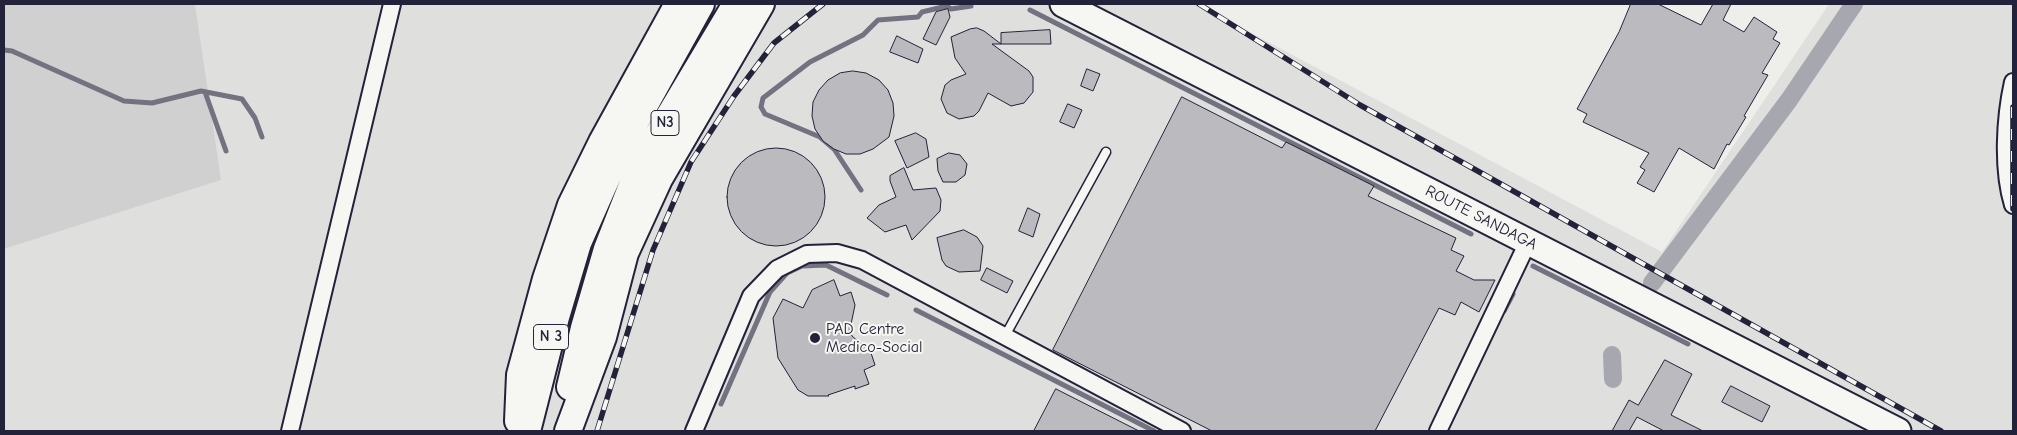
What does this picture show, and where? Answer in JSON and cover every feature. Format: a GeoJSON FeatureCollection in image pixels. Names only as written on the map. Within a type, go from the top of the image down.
{"type":"FeatureCollection","features":[{"type":"Feature","properties":{"kind":"highway"},"geometry":{"type":"LineString","coordinates":[[517,431],[520,375],[546,279],[571,206],[602,142],[678,4]]}},
{"type":"Feature","properties":{"kind":"highway","name":"N 3"},"geometry":{"type":"LineString","coordinates":[[527,431],[556,317],[578,243],[617,155],[701,4]]}},
{"type":"Feature","properties":{"kind":"highway","name":"N3"},"geometry":{"type":"LineString","coordinates":[[560,431],[584,328],[607,249],[640,165],[736,4]]}},
{"type":"Feature","properties":{"kind":"highway"},"geometry":{"type":"LineString","coordinates":[[568,431],[603,337],[625,253],[659,180],[761,4]]}},
{"type":"Feature","properties":{"kind":"main road","name":"ROUTE SANDAGA"},"geometry":{"type":"LineString","coordinates":[[1063,4],[1898,431]]}},
{"type":"Feature","properties":{"kind":"street"},"geometry":{"type":"LineString","coordinates":[[290,431],[392,4]]}},
{"type":"Feature","properties":{"kind":"street"},"geometry":{"type":"LineString","coordinates":[[2013,82],[2007,110],[2008,176],[2013,205]]}},
{"type":"Feature","properties":{"kind":"street"},"geometry":{"type":"LineString","coordinates":[[1438,431],[1528,242]]}},
{"type":"Feature","properties":{"kind":"street"},"geometry":{"type":"LineString","coordinates":[[694,431],[751,296],[777,269],[807,254],[837,253],[862,260],[1182,431]]}},
{"type":"Feature","properties":{"kind":"lane"},"geometry":{"type":"LineString","coordinates":[[1005,336],[1106,152]]}},
{"type":"Feature","properties":{"kind":"shaded area"},"geometry":{"type":"Polygon","coordinates":[[[4,4],[195,4],[221,180],[4,249],[4,4]]]}},
{"type":"Feature","properties":{"kind":"shaded area"},"geometry":{"type":"Polygon","coordinates":[[[195,4],[1197,4],[1662,252],[1829,4],[2013,4],[2013,431],[4,431],[4,249],[220,180],[195,4]]]}},
{"type":"Feature","properties":{"kind":"building"},"geometry":{"type":"Polygon","coordinates":[[[1631,4],[1658,4],[1701,25],[1713,4],[1731,4],[1723,20],[1744,32],[1754,17],[1777,32],[1773,39],[1780,43],[1762,73],[1768,75],[1744,116],[1746,117],[1729,145],[1727,144],[1714,169],[1679,148],[1654,192],[1637,183],[1645,170],[1640,167],[1649,153],[1583,122],[1587,114],[1577,109],[1619,32],[1631,4]]]}},
{"type":"Feature","properties":{"kind":"building"},"geometry":{"type":"Polygon","coordinates":[[[948,9],[950,17],[936,45],[923,39],[936,12],[948,9]]]}},
{"type":"Feature","properties":{"kind":"building"},"geometry":{"type":"Polygon","coordinates":[[[977,28],[1001,44],[992,44],[1029,71],[1033,77],[1033,92],[1024,103],[1011,106],[988,93],[979,111],[974,116],[959,119],[947,113],[941,99],[945,85],[951,80],[966,74],[955,58],[951,37],[977,28]]]}},
{"type":"Feature","properties":{"kind":"building"},"geometry":{"type":"Polygon","coordinates":[[[1050,30],[1051,44],[1001,44],[1001,33],[1050,30]]]}},
{"type":"Feature","properties":{"kind":"building"},"geometry":{"type":"Polygon","coordinates":[[[897,36],[923,49],[918,63],[890,52],[897,36]]]}},
{"type":"Feature","properties":{"kind":"building"},"geometry":{"type":"Polygon","coordinates":[[[1087,69],[1100,74],[1093,91],[1081,86],[1087,69]]]}},
{"type":"Feature","properties":{"kind":"building"},"geometry":{"type":"Polygon","coordinates":[[[853,71],[866,73],[879,80],[888,90],[893,103],[894,116],[889,137],[873,149],[860,154],[846,154],[834,149],[823,141],[815,129],[812,116],[813,102],[819,90],[828,80],[840,73],[853,71]]]}},
{"type":"Feature","properties":{"kind":"building"},"geometry":{"type":"Polygon","coordinates":[[[1182,97],[1282,148],[1286,142],[1374,186],[1368,196],[1456,238],[1451,250],[1464,256],[1456,271],[1474,280],[1495,280],[1479,312],[1461,302],[1455,315],[1439,308],[1375,431],[1212,431],[1053,350],[1182,97]]]}},
{"type":"Feature","properties":{"kind":"building"},"geometry":{"type":"Polygon","coordinates":[[[1068,104],[1082,110],[1074,128],[1060,122],[1068,104]]]}},
{"type":"Feature","properties":{"kind":"building"},"geometry":{"type":"Polygon","coordinates":[[[916,133],[926,139],[929,157],[907,168],[895,141],[916,133]]]}},
{"type":"Feature","properties":{"kind":"building"},"geometry":{"type":"Polygon","coordinates":[[[776,148],[795,152],[811,162],[821,178],[825,197],[821,216],[811,232],[795,242],[776,246],[757,242],[741,232],[731,216],[727,197],[731,178],[741,162],[757,152],[776,148]]]}},
{"type":"Feature","properties":{"kind":"building"},"geometry":{"type":"Polygon","coordinates":[[[949,153],[960,155],[967,164],[965,175],[956,182],[943,182],[938,171],[937,159],[949,153]]]}},
{"type":"Feature","properties":{"kind":"building"},"geometry":{"type":"Polygon","coordinates":[[[904,168],[913,190],[936,188],[941,200],[940,211],[912,240],[906,225],[885,232],[867,218],[879,205],[896,197],[890,176],[904,168]]]}},
{"type":"Feature","properties":{"kind":"building"},"geometry":{"type":"Polygon","coordinates":[[[1028,208],[1040,214],[1033,237],[1019,231],[1028,208]]]}},
{"type":"Feature","properties":{"kind":"building"},"geometry":{"type":"Polygon","coordinates":[[[964,230],[977,237],[983,246],[980,271],[959,272],[946,266],[942,260],[937,238],[964,230]]]}},
{"type":"Feature","properties":{"kind":"building"},"geometry":{"type":"Polygon","coordinates":[[[987,268],[1013,281],[1007,293],[981,280],[987,268]]]}},
{"type":"Feature","properties":{"kind":"building","name":"PAD Centre Medico-Social"},"geometry":{"type":"Polygon","coordinates":[[[834,280],[840,296],[851,292],[855,305],[850,329],[852,336],[871,353],[875,365],[864,370],[869,384],[855,389],[855,386],[829,396],[808,396],[798,390],[778,358],[773,318],[783,299],[803,308],[812,290],[834,280]]]}},
{"type":"Feature","properties":{"kind":"building"},"geometry":{"type":"Polygon","coordinates":[[[1665,360],[1692,374],[1671,415],[1703,431],[1664,431],[1637,417],[1629,431],[1612,431],[1629,400],[1638,405],[1665,360]]]}},
{"type":"Feature","properties":{"kind":"building"},"geometry":{"type":"Polygon","coordinates":[[[1731,386],[1770,406],[1762,422],[1722,402],[1731,386]]]}},
{"type":"Feature","properties":{"kind":"building"},"geometry":{"type":"Polygon","coordinates":[[[1056,389],[1139,431],[1034,431],[1056,389]]]}},
{"type":"Feature","properties":{"kind":"waterway"},"geometry":{"type":"LineString","coordinates":[[1652,283],[1789,100],[1854,4]]}},
{"type":"Feature","properties":{"kind":"waterway"},"geometry":{"type":"LineString","coordinates":[[861,190],[834,149],[820,137],[765,114],[761,107],[763,98],[810,62],[863,35],[878,20],[918,17],[922,12],[947,6],[951,9],[971,6]]}},
{"type":"Feature","properties":{"kind":"waterway"},"geometry":{"type":"LineString","coordinates":[[1030,10],[1471,234]]}},
{"type":"Feature","properties":{"kind":"waterway"},"geometry":{"type":"LineString","coordinates":[[4,50],[12,51],[124,101],[152,103],[201,91],[242,99],[255,118],[262,137]]}},
{"type":"Feature","properties":{"kind":"waterway"},"geometry":{"type":"LineString","coordinates":[[205,92],[226,151]]}},
{"type":"Feature","properties":{"kind":"waterway"},"geometry":{"type":"LineString","coordinates":[[721,404],[770,292],[787,273],[802,266],[826,265],[887,295]]}},
{"type":"Feature","properties":{"kind":"waterway"},"geometry":{"type":"LineString","coordinates":[[1533,266],[1688,344]]}},
{"type":"Feature","properties":{"kind":"waterway"},"geometry":{"type":"LineString","coordinates":[[1504,311],[1513,294]]}},
{"type":"Feature","properties":{"kind":"waterway"},"geometry":{"type":"LineString","coordinates":[[916,310],[1154,431]]}},
{"type":"Feature","properties":{"kind":"waterway"},"geometry":{"type":"LineString","coordinates":[[1612,355],[1613,379]]}},
{"type":"Feature","properties":{"kind":"railway"},"geometry":{"type":"LineString","coordinates":[[597,431],[653,250],[691,162],[734,96],[774,43],[823,4]]}},
{"type":"Feature","properties":{"kind":"railway"},"geometry":{"type":"LineString","coordinates":[[1199,4],[1360,105],[1941,431]]}},
{"type":"Feature","properties":{"kind":"railway"},"geometry":{"type":"LineString","coordinates":[[2013,107],[2013,209]]}},
{"type":"Feature","properties":{"kind":"place","name":"PAD Centre Medico-Social"},"geometry":{"type":"Point","coordinates":[815,338]}}]}
